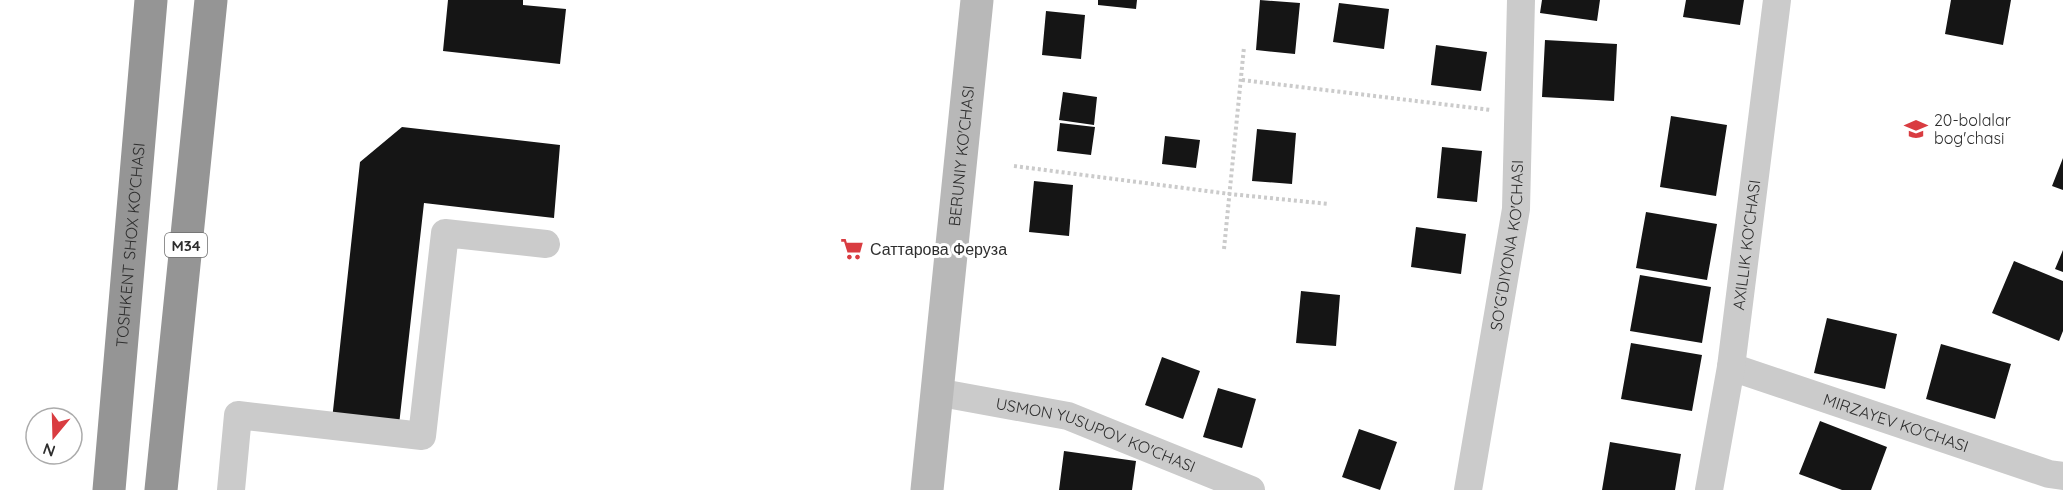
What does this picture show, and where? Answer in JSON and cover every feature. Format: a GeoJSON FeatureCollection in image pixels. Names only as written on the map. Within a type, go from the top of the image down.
{"type":"FeatureCollection","features":[{"type":"Feature","properties":{"kind":"highway","name":"TOSHKENT SHOX KO'CHASI"},"geometry":{"type":"LineString","coordinates":[[109,490],[152,0]]}},
{"type":"Feature","properties":{"kind":"highway","name":"M34"},"geometry":{"type":"LineString","coordinates":[[161,490],[211,0]]}},
{"type":"Feature","properties":{"kind":"street","name":"BERUNIY KO'CHASI"},"geometry":{"type":"LineString","coordinates":[[927,490],[977,0]]}},
{"type":"Feature","properties":{"kind":"street","name":"SO'G'DIYONA KO'CHASI"},"geometry":{"type":"LineString","coordinates":[[1468,490],[1516,209],[1521,0]]}},
{"type":"Feature","properties":{"kind":"street","name":"AXILLIK KO'CHASI"},"geometry":{"type":"LineString","coordinates":[[1709,490],[1731,367],[1777,0]]}},
{"type":"Feature","properties":{"kind":"street"},"geometry":{"type":"LineString","coordinates":[[231,490],[238,415],[422,436],[445,233],[546,244]]}},
{"type":"Feature","properties":{"kind":"street","name":"MIRZAYEV KO'CHASI"},"geometry":{"type":"LineString","coordinates":[[1731,367],[2049,474],[2063,476]]}},
{"type":"Feature","properties":{"kind":"street","name":"USMON YUSUPOV KO'CHASI"},"geometry":{"type":"LineString","coordinates":[[936,392],[1068,416],[1251,490]]}},
{"type":"Feature","properties":{"kind":"path"},"geometry":{"type":"LineString","coordinates":[[1224,249],[1244,47]]}},
{"type":"Feature","properties":{"kind":"path"},"geometry":{"type":"LineString","coordinates":[[1242,80],[1518,114]]}},
{"type":"Feature","properties":{"kind":"path"},"geometry":{"type":"LineString","coordinates":[[1014,166],[1230,194],[1329,204]]}},
{"type":"Feature","properties":{"kind":"building"},"geometry":{"type":"Polygon","coordinates":[[[448,0],[523,0],[523,5],[566,9],[560,64],[443,51],[448,0]]]}},
{"type":"Feature","properties":{"kind":"building"},"geometry":{"type":"Polygon","coordinates":[[[1098,0],[1137,0],[1136,9],[1098,5],[1098,0]]]}},
{"type":"Feature","properties":{"kind":"building"},"geometry":{"type":"Polygon","coordinates":[[[1260,0],[1300,3],[1295,54],[1256,50],[1260,0]]]}},
{"type":"Feature","properties":{"kind":"building"},"geometry":{"type":"Polygon","coordinates":[[[1542,0],[1600,0],[1597,21],[1540,13],[1542,0]]]}},
{"type":"Feature","properties":{"kind":"building"},"geometry":{"type":"Polygon","coordinates":[[[1686,0],[1744,0],[1740,25],[1683,17],[1686,0]]]}},
{"type":"Feature","properties":{"kind":"building"},"geometry":{"type":"Polygon","coordinates":[[[1951,0],[2011,0],[2003,45],[1945,34],[1951,0]]]}},
{"type":"Feature","properties":{"kind":"building"},"geometry":{"type":"Polygon","coordinates":[[[1339,3],[1389,9],[1384,49],[1333,42],[1339,3]]]}},
{"type":"Feature","properties":{"kind":"building"},"geometry":{"type":"Polygon","coordinates":[[[1046,11],[1085,15],[1081,59],[1042,55],[1046,11]]]}},
{"type":"Feature","properties":{"kind":"building"},"geometry":{"type":"Polygon","coordinates":[[[1545,40],[1617,44],[1614,101],[1542,97],[1545,40]]]}},
{"type":"Feature","properties":{"kind":"building"},"geometry":{"type":"Polygon","coordinates":[[[1436,45],[1487,52],[1481,91],[1431,85],[1436,45]]]}},
{"type":"Feature","properties":{"kind":"building"},"geometry":{"type":"Polygon","coordinates":[[[1063,92],[1097,97],[1094,125],[1059,120],[1063,92]]]}},
{"type":"Feature","properties":{"kind":"building"},"geometry":{"type":"Polygon","coordinates":[[[1671,116],[1727,125],[1716,196],[1660,187],[1671,116]]]}},
{"type":"Feature","properties":{"kind":"building"},"geometry":{"type":"Polygon","coordinates":[[[1060,123],[1095,127],[1091,155],[1057,151],[1060,123]]]}},
{"type":"Feature","properties":{"kind":"building"},"geometry":{"type":"Polygon","coordinates":[[[402,127],[560,145],[554,218],[424,203],[399,425],[332,420],[360,162],[402,127]]]}},
{"type":"Feature","properties":{"kind":"building"},"geometry":{"type":"Polygon","coordinates":[[[1257,129],[1296,133],[1292,184],[1252,181],[1257,129]]]}},
{"type":"Feature","properties":{"kind":"building"},"geometry":{"type":"Polygon","coordinates":[[[1165,136],[1200,140],[1196,168],[1162,164],[1165,136]]]}},
{"type":"Feature","properties":{"kind":"building"},"geometry":{"type":"Polygon","coordinates":[[[1442,147],[1482,151],[1477,202],[1437,198],[1442,147]]]}},
{"type":"Feature","properties":{"kind":"building"},"geometry":{"type":"Polygon","coordinates":[[[2063,158],[2063,190],[2052,186],[2063,158]]]}},
{"type":"Feature","properties":{"kind":"building"},"geometry":{"type":"Polygon","coordinates":[[[1034,181],[1073,185],[1069,236],[1029,232],[1034,181]]]}},
{"type":"Feature","properties":{"kind":"building"},"geometry":{"type":"Polygon","coordinates":[[[1646,212],[1717,224],[1707,280],[1636,268],[1646,212]]]}},
{"type":"Feature","properties":{"kind":"building"},"geometry":{"type":"Polygon","coordinates":[[[1416,227],[1466,234],[1461,274],[1411,267],[1416,227]]]}},
{"type":"Feature","properties":{"kind":"building"},"geometry":{"type":"Polygon","coordinates":[[[2063,250],[2063,272],[2055,269],[2063,250]]]}},
{"type":"Feature","properties":{"kind":"building"},"geometry":{"type":"Polygon","coordinates":[[[2014,261],[2063,281],[2063,331],[2059,341],[1992,313],[2014,261]]]}},
{"type":"Feature","properties":{"kind":"building"},"geometry":{"type":"Polygon","coordinates":[[[1640,275],[1711,287],[1702,343],[1630,331],[1640,275]]]}},
{"type":"Feature","properties":{"kind":"building"},"geometry":{"type":"Polygon","coordinates":[[[1301,291],[1340,295],[1336,346],[1296,343],[1301,291]]]}},
{"type":"Feature","properties":{"kind":"building"},"geometry":{"type":"Polygon","coordinates":[[[1827,318],[1897,334],[1885,389],[1814,373],[1827,318]]]}},
{"type":"Feature","properties":{"kind":"building"},"geometry":{"type":"Polygon","coordinates":[[[1631,343],[1702,355],[1692,411],[1621,399],[1631,343]]]}},
{"type":"Feature","properties":{"kind":"building"},"geometry":{"type":"Polygon","coordinates":[[[1941,344],[2011,364],[1995,419],[1926,399],[1941,344]]]}},
{"type":"Feature","properties":{"kind":"building"},"geometry":{"type":"Polygon","coordinates":[[[1162,357],[1200,371],[1183,419],[1145,405],[1162,357]]]}},
{"type":"Feature","properties":{"kind":"building"},"geometry":{"type":"Polygon","coordinates":[[[1218,388],[1256,399],[1242,448],[1203,437],[1218,388]]]}},
{"type":"Feature","properties":{"kind":"building"},"geometry":{"type":"Polygon","coordinates":[[[1820,421],[1887,447],[1871,490],[1842,490],[1799,474],[1820,421]]]}},
{"type":"Feature","properties":{"kind":"building"},"geometry":{"type":"Polygon","coordinates":[[[1359,429],[1397,442],[1380,490],[1342,477],[1359,429]]]}},
{"type":"Feature","properties":{"kind":"building"},"geometry":{"type":"Polygon","coordinates":[[[1610,442],[1681,454],[1675,490],[1602,490],[1610,442]]]}},
{"type":"Feature","properties":{"kind":"building"},"geometry":{"type":"Polygon","coordinates":[[[1064,451],[1136,461],[1132,490],[1059,490],[1064,451]]]}},
{"type":"Feature","properties":{"kind":"place","name":"20-bolalar bog'chasi"},"geometry":{"type":"Point","coordinates":[1916,129]}},
{"type":"Feature","properties":{"kind":"place","name":"Саттарова Феруза"},"geometry":{"type":"Point","coordinates":[852,249]}}]}
